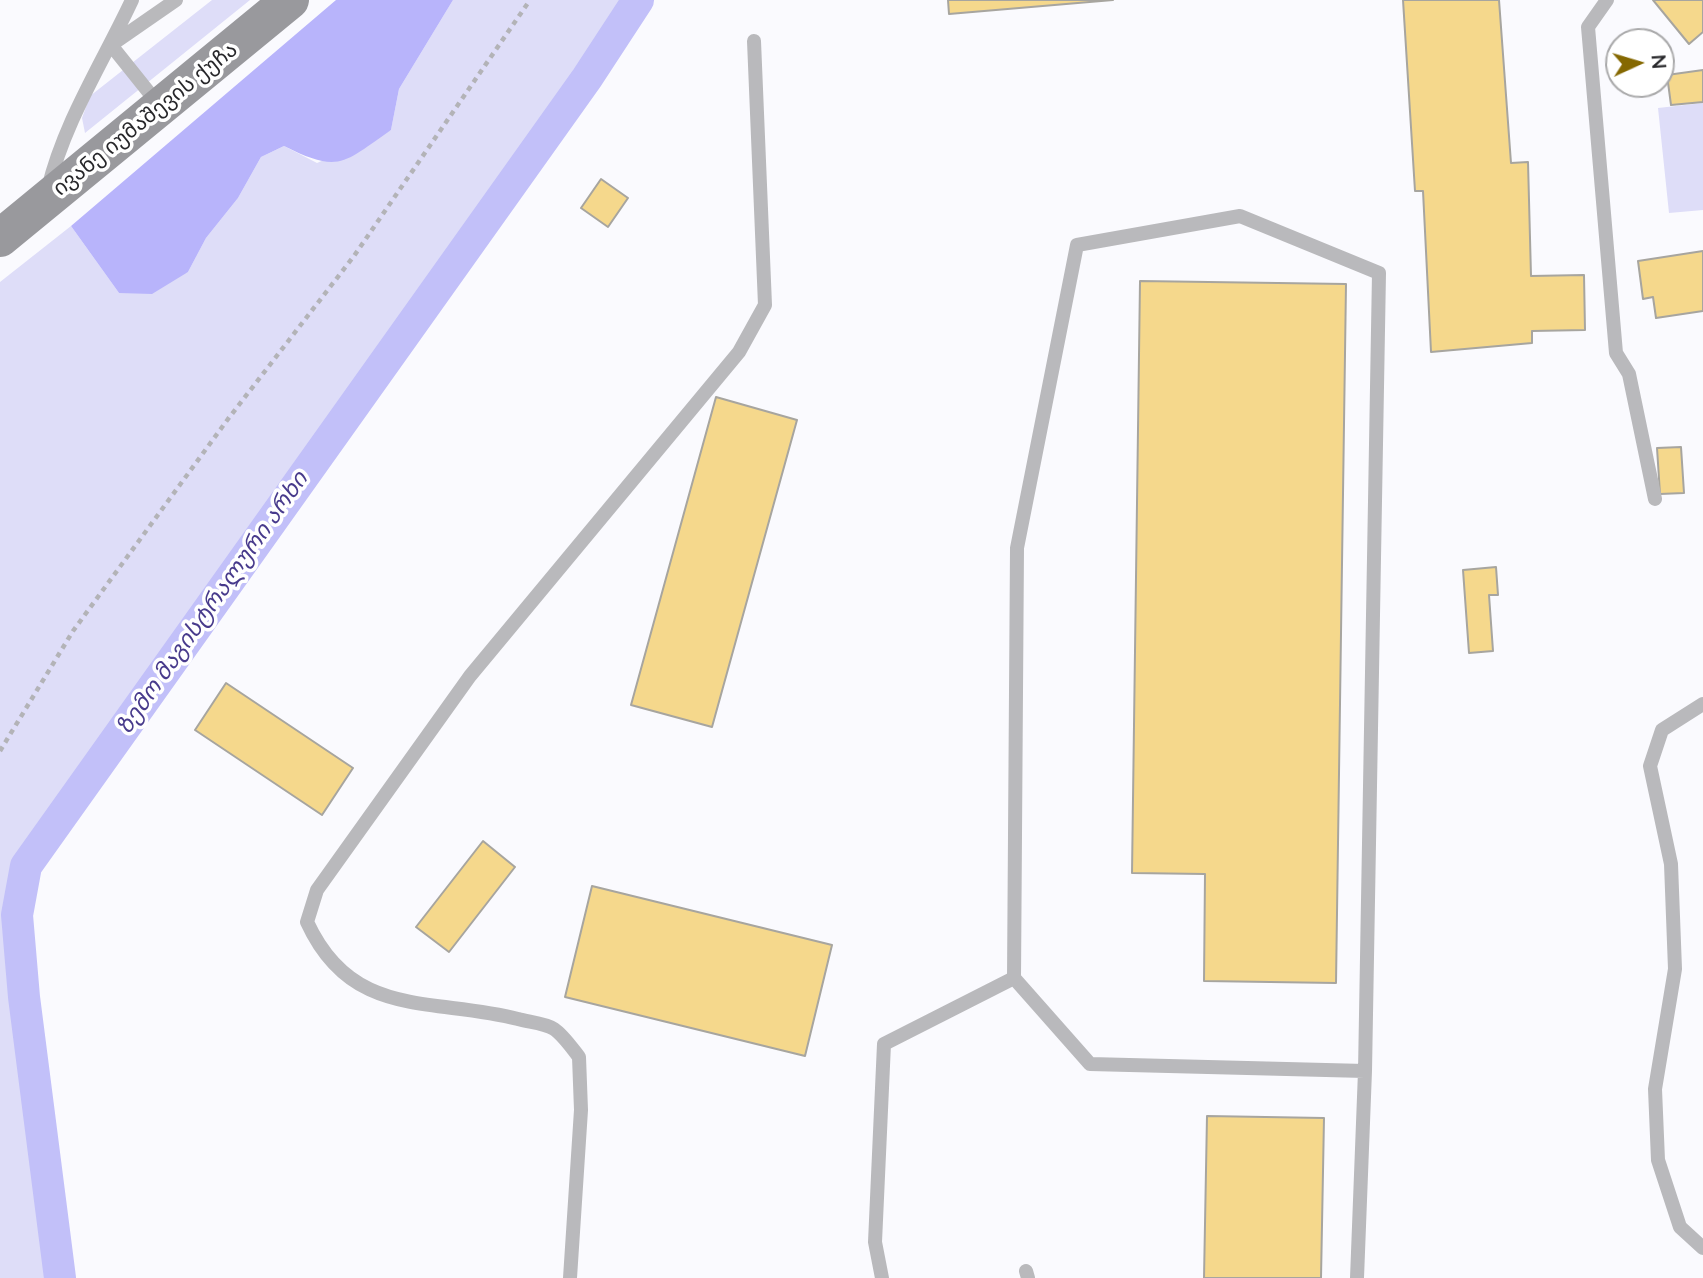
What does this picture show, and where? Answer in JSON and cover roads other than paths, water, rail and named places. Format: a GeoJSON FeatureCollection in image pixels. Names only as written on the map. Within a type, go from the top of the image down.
{"type":"FeatureCollection","features":[{"type":"Feature","properties":{"kind":"street","name":"ივანე იუმაშევის ქუჩა"},"geometry":{"type":"LineString","coordinates":[[0,238],[290,0]]}},
{"type":"Feature","properties":{"kind":"lane"},"geometry":{"type":"LineString","coordinates":[[45,201],[54,162],[68,128],[132,0]]}},
{"type":"Feature","properties":{"kind":"lane"},"geometry":{"type":"LineString","coordinates":[[111,45],[176,0]]}},
{"type":"Feature","properties":{"kind":"lane"},"geometry":{"type":"LineString","coordinates":[[1607,0],[1588,27],[1616,353],[1629,374],[1655,499]]}},
{"type":"Feature","properties":{"kind":"lane"},"geometry":{"type":"LineString","coordinates":[[570,1278],[581,1110],[579,1057],[553,1028],[504,1016],[426,1007],[364,990],[320,950],[307,922],[317,890],[470,676],[739,352],[765,305],[754,41]]}},
{"type":"Feature","properties":{"kind":"lane"},"geometry":{"type":"LineString","coordinates":[[111,45],[160,106]]}},
{"type":"Feature","properties":{"kind":"lane"},"geometry":{"type":"LineString","coordinates":[[1357,1278],[1364,1071],[1379,273],[1240,216],[1077,246],[1017,548],[1014,978],[1090,1064],[1364,1071]]}},
{"type":"Feature","properties":{"kind":"lane"},"geometry":{"type":"LineString","coordinates":[[1703,704],[1662,730],[1650,766],[1671,864],[1675,969],[1655,1089],[1658,1160],[1680,1227],[1703,1248]]}},
{"type":"Feature","properties":{"kind":"lane"},"geometry":{"type":"LineString","coordinates":[[882,1278],[875,1242],[884,1044],[1014,978]]}},
{"type":"Feature","properties":{"kind":"waterway","name":"ზემო მაგისტრალური არხი"},"geometry":{"type":"LineString","coordinates":[[60,1278],[24,997],[17,915],[26,866],[587,78],[638,0]]}}]}
